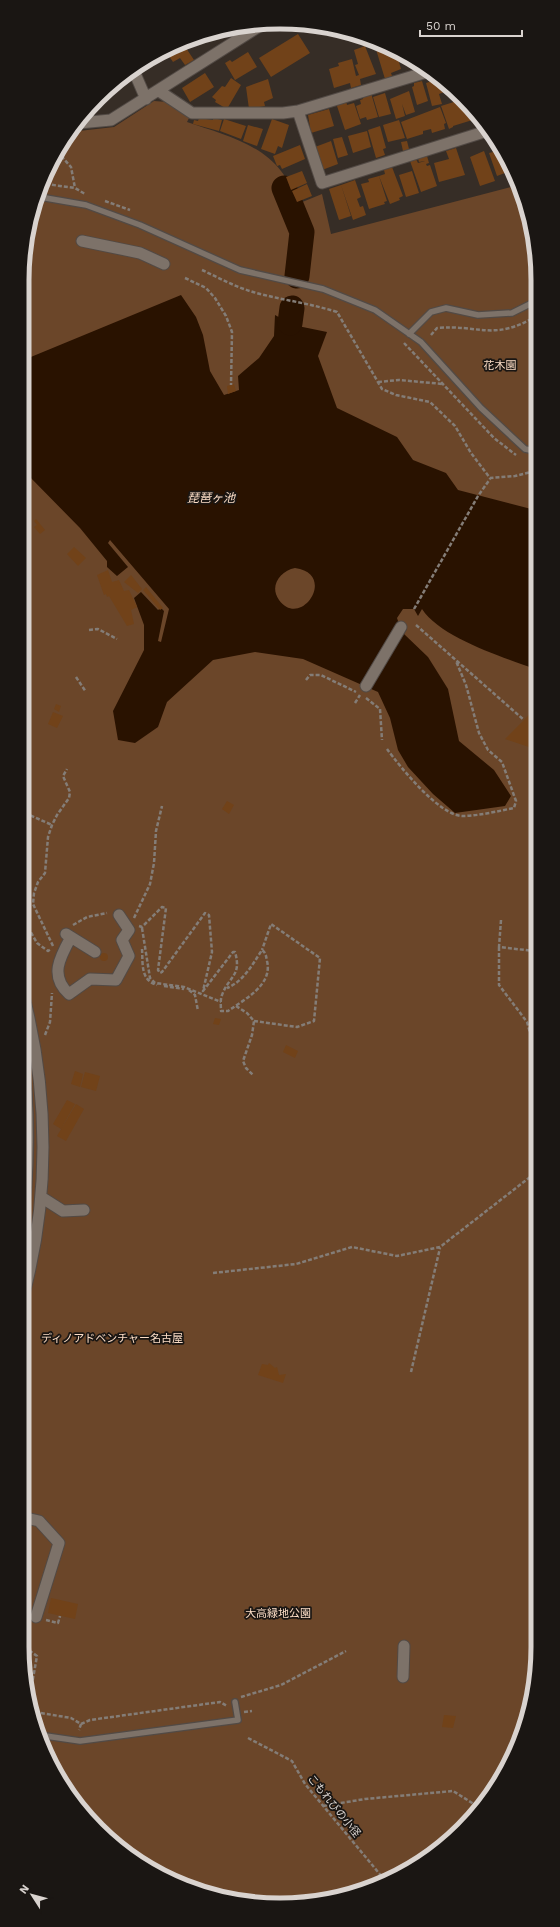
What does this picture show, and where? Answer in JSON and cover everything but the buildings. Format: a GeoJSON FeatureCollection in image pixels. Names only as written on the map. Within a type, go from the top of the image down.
{"type":"FeatureCollection","features":[{"type":"Feature","properties":{"kind":"street"},"geometry":{"type":"LineString","coordinates":[[85,122],[111,120],[160,91],[252,31]]}},
{"type":"Feature","properties":{"kind":"street"},"geometry":{"type":"LineString","coordinates":[[160,91],[192,113],[283,113],[298,111],[422,73]]}},
{"type":"Feature","properties":{"kind":"street"},"geometry":{"type":"LineString","coordinates":[[136,75],[146,99]]}},
{"type":"Feature","properties":{"kind":"street"},"geometry":{"type":"LineString","coordinates":[[298,111],[322,183],[483,132]]}},
{"type":"Feature","properties":{"kind":"street"},"geometry":{"type":"LineString","coordinates":[[82,241],[140,253],[164,264]]}},
{"type":"Feature","properties":{"kind":"street"},"geometry":{"type":"LineString","coordinates":[[366,686],[401,627]]}},
{"type":"Feature","properties":{"kind":"street"},"geometry":{"type":"LineString","coordinates":[[95,952],[68,936],[59,960],[58,975],[62,987],[69,994],[90,979],[116,980],[130,956],[122,940],[129,930],[119,915]]}},
{"type":"Feature","properties":{"kind":"street"},"geometry":{"type":"LineString","coordinates":[[29,1020],[37,1056],[43,1164],[41,1197],[29,1275]]}},
{"type":"Feature","properties":{"kind":"street"},"geometry":{"type":"LineString","coordinates":[[41,1197],[63,1211],[84,1210]]}},
{"type":"Feature","properties":{"kind":"street"},"geometry":{"type":"LineString","coordinates":[[29,1518],[39,1520],[59,1543],[36,1617]]}},
{"type":"Feature","properties":{"kind":"street"},"geometry":{"type":"LineString","coordinates":[[403,1677],[404,1646]]}},
{"type":"Feature","properties":{"kind":"lane"},"geometry":{"type":"LineString","coordinates":[[43,197],[86,205],[140,225],[240,270],[323,289],[375,310],[420,342],[492,418],[525,449],[531,450]]}},
{"type":"Feature","properties":{"kind":"lane"},"geometry":{"type":"LineString","coordinates":[[409,334],[431,312],[446,308],[478,315],[512,313],[531,304]]}},
{"type":"Feature","properties":{"kind":"lane"},"geometry":{"type":"LineString","coordinates":[[45,1736],[80,1741],[238,1720],[234,1702]]}},
{"type":"Feature","properties":{"kind":"path"},"geometry":{"type":"LineString","coordinates":[[62,156],[71,167],[75,188]]}},
{"type":"Feature","properties":{"kind":"path"},"geometry":{"type":"LineString","coordinates":[[202,270],[252,292],[313,304],[337,312],[382,389],[396,396],[430,402],[455,426],[471,453],[490,478]]}},
{"type":"Feature","properties":{"kind":"path"},"geometry":{"type":"LineString","coordinates":[[185,278],[206,288],[215,298],[226,316],[232,332],[231,385]]}},
{"type":"Feature","properties":{"kind":"path"},"geometry":{"type":"LineString","coordinates":[[431,335],[437,328],[447,327],[487,332],[497,331],[515,328],[531,319]]}},
{"type":"Feature","properties":{"kind":"path"},"geometry":{"type":"LineString","coordinates":[[400,340],[422,360],[494,438],[507,449],[522,458]]}},
{"type":"Feature","properties":{"kind":"path"},"geometry":{"type":"LineString","coordinates":[[378,382],[399,380],[443,384]]}},
{"type":"Feature","properties":{"kind":"path"},"geometry":{"type":"LineString","coordinates":[[490,478],[515,476],[531,472]]}},
{"type":"Feature","properties":{"kind":"path"},"geometry":{"type":"LineString","coordinates":[[414,610],[478,496],[490,478]]}},
{"type":"Feature","properties":{"kind":"path"},"geometry":{"type":"LineString","coordinates":[[416,625],[524,720]]}},
{"type":"Feature","properties":{"kind":"path"},"geometry":{"type":"LineString","coordinates":[[89,630],[98,629],[117,639]]}},
{"type":"Feature","properties":{"kind":"path"},"geometry":{"type":"LineString","coordinates":[[387,749],[422,790],[450,814],[463,816],[514,808],[516,801],[502,762],[488,750],[479,733],[466,685],[456,661]]}},
{"type":"Feature","properties":{"kind":"path"},"geometry":{"type":"LineString","coordinates":[[306,680],[310,675],[321,675],[360,694],[380,709],[382,740]]}},
{"type":"Feature","properties":{"kind":"path"},"geometry":{"type":"LineString","coordinates":[[76,677],[86,692]]}},
{"type":"Feature","properties":{"kind":"path"},"geometry":{"type":"LineString","coordinates":[[53,947],[33,904],[34,893],[38,882],[45,872],[48,837],[52,825],[69,798],[70,792],[63,776],[67,769]]}},
{"type":"Feature","properties":{"kind":"path"},"geometry":{"type":"LineString","coordinates":[[48,951],[68,936],[70,927],[87,916],[105,913],[119,915],[132,922],[150,884],[154,863],[156,831],[162,806]]}},
{"type":"Feature","properties":{"kind":"path"},"geometry":{"type":"LineString","coordinates":[[29,814],[52,825]]}},
{"type":"Feature","properties":{"kind":"path"},"geometry":{"type":"LineString","coordinates":[[142,927],[162,907],[166,908],[158,970],[162,972],[205,913],[209,915],[212,952],[202,993]]}},
{"type":"Feature","properties":{"kind":"path"},"geometry":{"type":"LineString","coordinates":[[501,920],[499,985],[527,1022],[531,1036]]}},
{"type":"Feature","properties":{"kind":"path"},"geometry":{"type":"LineString","coordinates":[[137,924],[142,927]]}},
{"type":"Feature","properties":{"kind":"path"},"geometry":{"type":"LineString","coordinates":[[226,988],[235,984],[242,978],[262,950],[271,924],[320,958],[314,1021],[297,1027],[254,1021],[247,1013],[236,1006]]}},
{"type":"Feature","properties":{"kind":"path"},"geometry":{"type":"LineString","coordinates":[[142,927],[150,978],[155,983],[184,987],[202,993],[221,1002]]}},
{"type":"Feature","properties":{"kind":"path"},"geometry":{"type":"LineString","coordinates":[[29,931],[36,943],[48,951],[49,957]]}},
{"type":"Feature","properties":{"kind":"path"},"geometry":{"type":"LineString","coordinates":[[499,947],[531,951]]}},
{"type":"Feature","properties":{"kind":"path"},"geometry":{"type":"LineString","coordinates":[[142,949],[144,975],[148,982],[155,985],[189,990],[195,995],[198,1011]]}},
{"type":"Feature","properties":{"kind":"path"},"geometry":{"type":"LineString","coordinates":[[202,993],[235,952],[238,968],[221,997],[221,1011],[228,1011],[236,1006],[260,987],[266,978],[269,968],[265,952],[262,950]]}},
{"type":"Feature","properties":{"kind":"path"},"geometry":{"type":"LineString","coordinates":[[37,1056],[50,1022],[52,992]]}},
{"type":"Feature","properties":{"kind":"path"},"geometry":{"type":"LineString","coordinates":[[252,1075],[246,1068],[243,1061],[252,1035],[254,1021]]}},
{"type":"Feature","properties":{"kind":"path"},"geometry":{"type":"LineString","coordinates":[[213,1273],[296,1264],[352,1247],[397,1256],[440,1247],[531,1176]]}},
{"type":"Feature","properties":{"kind":"path"},"geometry":{"type":"LineString","coordinates":[[411,1372],[440,1247]]}},
{"type":"Feature","properties":{"kind":"path"},"geometry":{"type":"LineString","coordinates":[[36,1617],[58,1623],[60,1616]]}},
{"type":"Feature","properties":{"kind":"path"},"geometry":{"type":"LineString","coordinates":[[29,1650],[37,1656],[32,1685]]}},
{"type":"Feature","properties":{"kind":"path"},"geometry":{"type":"LineString","coordinates":[[79,1730],[81,1724],[90,1720],[220,1702],[228,1707],[240,1698],[281,1685],[346,1651]]}},
{"type":"Feature","properties":{"kind":"path"},"geometry":{"type":"LineString","coordinates":[[38,1713],[72,1718],[81,1724]]}},
{"type":"Feature","properties":{"kind":"path","name":"こもれびの小径"},"geometry":{"type":"LineString","coordinates":[[248,1738],[292,1761],[305,1784],[382,1876]]}},
{"type":"Feature","properties":{"kind":"path"},"geometry":{"type":"LineString","coordinates":[[323,1806],[365,1799],[453,1791],[475,1805]]}},
{"type":"Feature","properties":{"kind":"green space","name":"大高緑地公園"},"geometry":{"type":"Polygon","coordinates":[[[154,101],[167,102],[190,116],[187,122],[238,140],[262,153],[272,161],[283,174],[295,205],[322,194],[331,234],[513,187],[518,199],[529,247],[531,280],[531,1647],[529,1680],[518,1728],[505,1758],[479,1800],[445,1836],[419,1856],[376,1879],[361,1885],[313,1896],[280,1898],[247,1896],[199,1885],[154,1864],[127,1846],[91,1812],[71,1786],[55,1758],[42,1728],[31,1680],[29,1647],[29,280],[31,247],[42,199],[63,154],[78,131],[114,127],[154,101]]]}},
{"type":"Feature","properties":{"kind":"water","name":"琵琶ヶ池"},"geometry":{"type":"Polygon","coordinates":[[[181,295],[196,317],[203,335],[210,371],[224,395],[239,390],[238,376],[259,358],[274,336],[275,315],[293,325],[327,332],[318,356],[337,408],[397,437],[413,460],[446,473],[458,490],[531,509],[531,667],[458,638],[443,629],[422,609],[418,616],[414,609],[403,609],[397,618],[399,624],[407,629],[404,634],[428,657],[448,689],[459,741],[494,770],[511,796],[505,806],[455,813],[433,794],[408,767],[398,750],[390,718],[378,692],[303,659],[255,652],[213,660],[167,702],[158,727],[135,743],[118,740],[113,711],[144,650],[144,625],[134,598],[141,592],[158,610],[161,608],[164,611],[158,641],[161,642],[169,609],[110,540],[108,543],[128,567],[117,576],[107,567],[107,561],[80,528],[29,476],[29,358],[181,295]],[[295,568],[285,572],[278,580],[275,590],[276,595],[279,600],[288,607],[297,608],[305,605],[311,598],[315,589],[314,580],[308,572],[295,568]]]}},
{"type":"Feature","properties":{"kind":"waterway"},"geometry":{"type":"LineString","coordinates":[[284,188],[302,232],[297,276]]}},
{"type":"Feature","properties":{"kind":"waterway"},"geometry":{"type":"LineString","coordinates":[[290,323],[292,308]]}},
{"type":"Feature","properties":{"kind":"park label","name":"花木園"},"geometry":{"type":"Point","coordinates":[500,365]}},
{"type":"Feature","properties":{"kind":"park label","name":"ディノアドベンチャー名古屋"},"geometry":{"type":"Point","coordinates":[112,1338]}}]}
